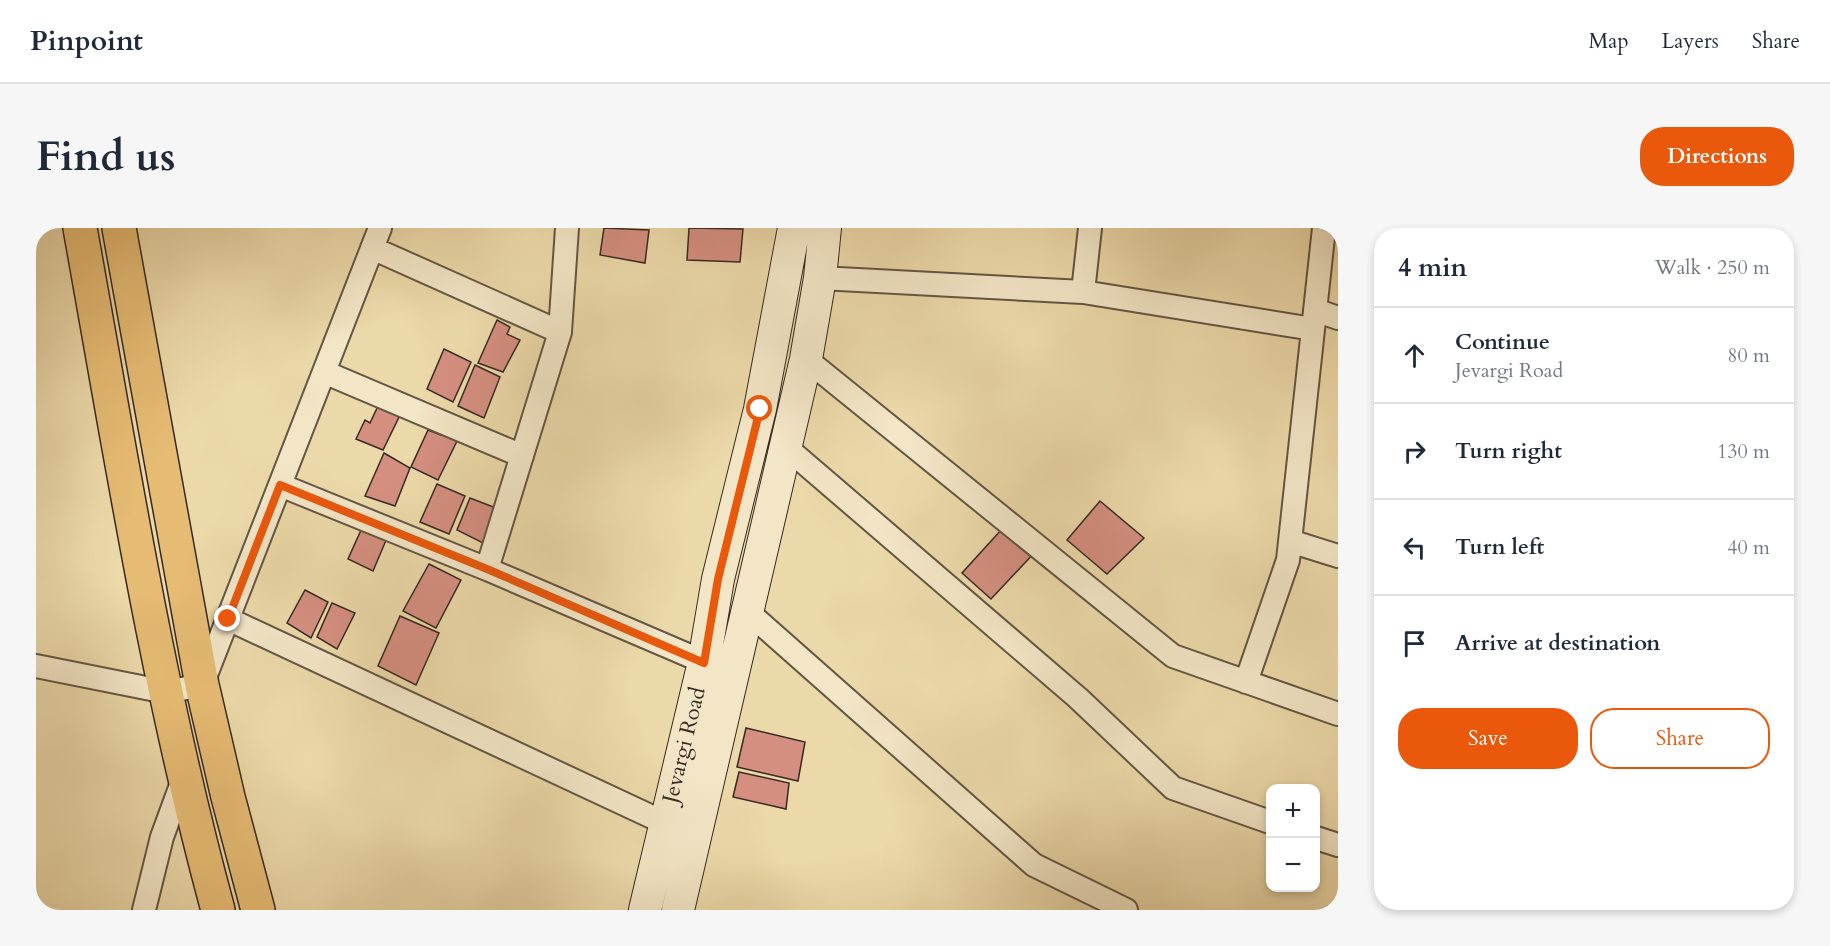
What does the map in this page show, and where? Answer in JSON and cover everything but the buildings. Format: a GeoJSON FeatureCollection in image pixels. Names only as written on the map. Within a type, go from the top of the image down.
{"type":"FeatureCollection","features":[{"type":"Feature","properties":{"kind":"main road"},"geometry":{"type":"LineString","coordinates":[[80,228],[166,692],[196,829],[218,910]]}},
{"type":"Feature","properties":{"kind":"main road"},"geometry":{"type":"LineString","coordinates":[[119,228],[202,685],[258,910]]}},
{"type":"Feature","properties":{"kind":"main road","name":"Jevargi Road"},"geometry":{"type":"LineString","coordinates":[[645,910],[704,663],[718,579],[760,409],[794,228]]}},
{"type":"Feature","properties":{"kind":"main road"},"geometry":{"type":"LineString","coordinates":[[678,910],[787,448],[820,278],[825,228]]}},
{"type":"Feature","properties":{"kind":"street"},"geometry":{"type":"LineString","coordinates":[[487,569],[560,332],[567,228]]}},
{"type":"Feature","properties":{"kind":"street"},"geometry":{"type":"LineString","coordinates":[[1083,292],[1090,228]]}},
{"type":"Feature","properties":{"kind":"street"},"geometry":{"type":"LineString","coordinates":[[1245,682],[1288,560],[1324,228]]}},
{"type":"Feature","properties":{"kind":"street"},"geometry":{"type":"LineString","coordinates":[[36,666],[166,692],[202,685],[376,238],[560,332]]}},
{"type":"Feature","properties":{"kind":"street"},"geometry":{"type":"LineString","coordinates":[[820,278],[1083,292],[1314,320],[1338,318]]}},
{"type":"Feature","properties":{"kind":"street"},"geometry":{"type":"LineString","coordinates":[[806,359],[1173,656],[1338,714]]}},
{"type":"Feature","properties":{"kind":"street"},"geometry":{"type":"LineString","coordinates":[[324,372],[522,456]]}},
{"type":"Feature","properties":{"kind":"street"},"geometry":{"type":"LineString","coordinates":[[787,448],[1078,698],[1173,788],[1266,821]]}},
{"type":"Feature","properties":{"kind":"street"},"geometry":{"type":"LineString","coordinates":[[280,485],[487,569],[704,663]]}},
{"type":"Feature","properties":{"kind":"street"},"geometry":{"type":"LineString","coordinates":[[1290,541],[1338,556]]}},
{"type":"Feature","properties":{"kind":"street"},"geometry":{"type":"LineString","coordinates":[[748,612],[1034,865],[1126,910]]}},
{"type":"Feature","properties":{"kind":"street"},"geometry":{"type":"LineString","coordinates":[[228,619],[664,823]]}},
{"type":"Feature","properties":{"kind":"street"},"geometry":{"type":"LineString","coordinates":[[144,910],[162,837],[185,776]]}},
{"type":"Feature","properties":{"kind":"street"},"geometry":{"type":"LineString","coordinates":[[1320,839],[1338,845]]}},
{"type":"Feature","properties":{"kind":"route"},"geometry":{"type":"LineString","coordinates":[[228,619],[280,485],[487,569],[704,663],[718,579],[760,409]]}}]}
